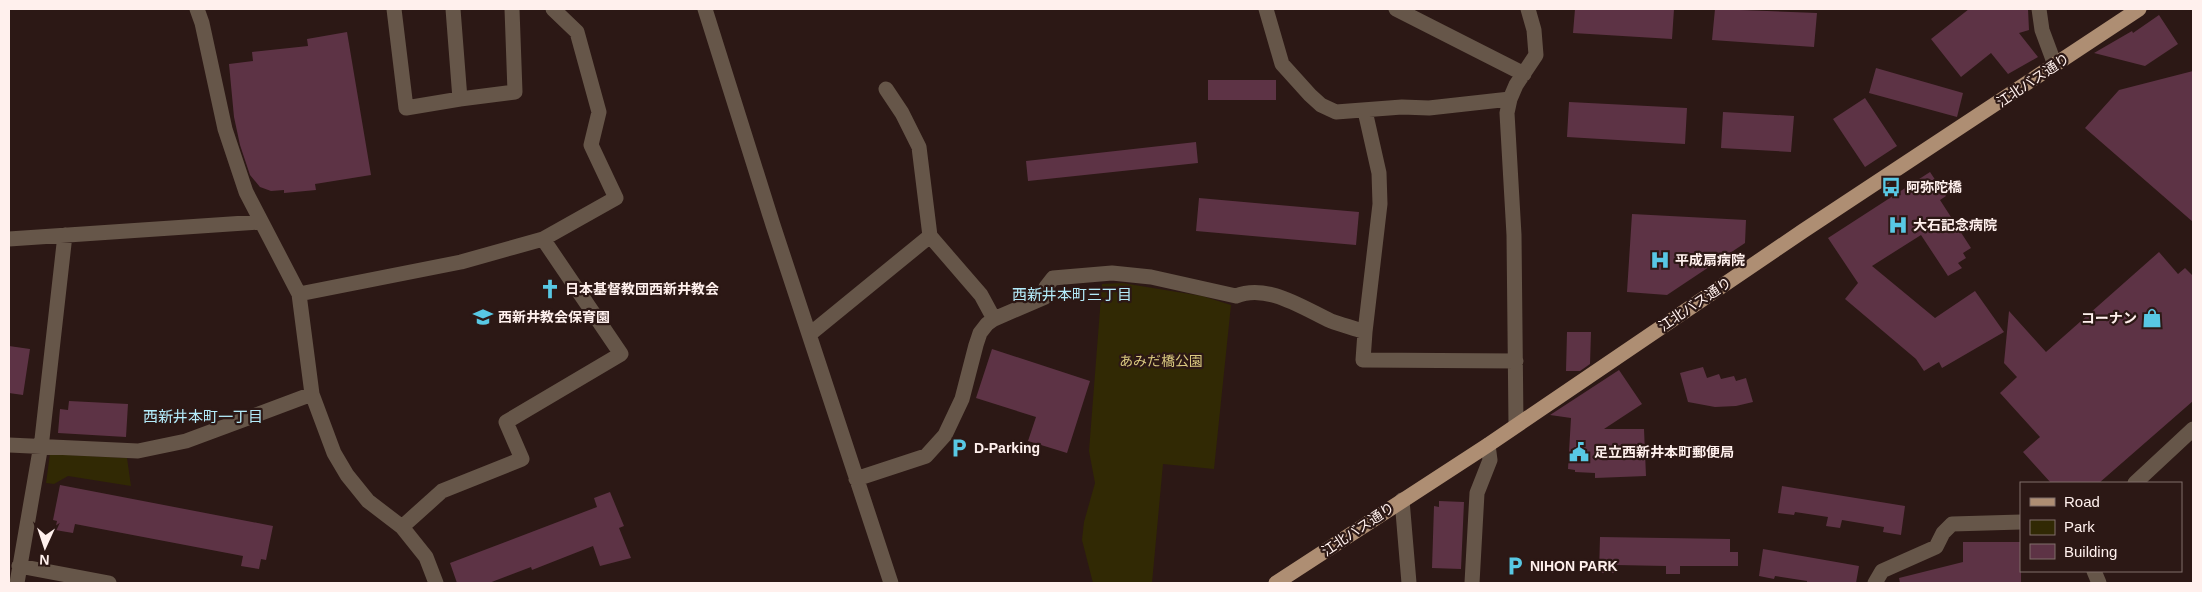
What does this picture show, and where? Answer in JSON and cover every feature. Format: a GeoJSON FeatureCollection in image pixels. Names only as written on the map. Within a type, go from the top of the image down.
{"type":"FeatureCollection","features":[{"type":"Feature","properties":{"kind":"main road","name":"江北バス通り"},"geometry":{"type":"LineString","coordinates":[[1276,583],[1488,444],[1795,236],[2139,9]]}},
{"type":"Feature","properties":{"kind":"street"},"geometry":{"type":"LineString","coordinates":[[197,9],[202,23],[225,129],[246,192],[299,294],[312,394],[334,453],[347,475],[368,501],[402,527],[426,557],[436,583]]}},
{"type":"Feature","properties":{"kind":"street"},"geometry":{"type":"LineString","coordinates":[[394,9],[406,108],[516,92],[512,9]]}},
{"type":"Feature","properties":{"kind":"street"},"geometry":{"type":"LineString","coordinates":[[453,9],[460,99]]}},
{"type":"Feature","properties":{"kind":"street"},"geometry":{"type":"LineString","coordinates":[[299,294],[461,262],[543,239],[616,198],[591,145],[599,112],[577,32],[553,9]]}},
{"type":"Feature","properties":{"kind":"street"},"geometry":{"type":"LineString","coordinates":[[705,9],[773,225],[891,583]]}},
{"type":"Feature","properties":{"kind":"street"},"geometry":{"type":"LineString","coordinates":[[1266,9],[1282,64],[1321,105],[1336,112],[1402,107],[1429,108],[1510,99]]}},
{"type":"Feature","properties":{"kind":"street"},"geometry":{"type":"LineString","coordinates":[[1396,9],[1524,74]]}},
{"type":"Feature","properties":{"kind":"street"},"geometry":{"type":"LineString","coordinates":[[1516,425],[1514,235],[1507,113],[1510,99],[1536,55],[1534,30],[1528,9]]}},
{"type":"Feature","properties":{"kind":"street"},"geometry":{"type":"LineString","coordinates":[[2039,9],[2042,30],[2055,65]]}},
{"type":"Feature","properties":{"kind":"street"},"geometry":{"type":"LineString","coordinates":[[886,89],[902,113],[919,147],[930,236],[981,295],[994,319]]}},
{"type":"Feature","properties":{"kind":"street"},"geometry":{"type":"LineString","coordinates":[[1366,110],[1379,173],[1380,204],[1363,360],[1516,361]]}},
{"type":"Feature","properties":{"kind":"street"},"geometry":{"type":"LineString","coordinates":[[9,239],[261,222]]}},
{"type":"Feature","properties":{"kind":"street"},"geometry":{"type":"LineString","coordinates":[[17,583],[53,355],[65,235]]}},
{"type":"Feature","properties":{"kind":"street"},"geometry":{"type":"LineString","coordinates":[[810,334],[930,236]]}},
{"type":"Feature","properties":{"kind":"street"},"geometry":{"type":"LineString","coordinates":[[402,527],[442,491],[522,459],[506,422],[621,354],[543,239]]}},
{"type":"Feature","properties":{"kind":"street"},"geometry":{"type":"LineString","coordinates":[[856,478],[926,456],[945,435],[965,391],[972,357],[980,333],[994,319],[1045,297],[1046,287],[1053,278],[1112,272],[1151,277],[1236,296],[1248,291],[1265,293],[1304,307],[1333,322],[1365,332]]}},
{"type":"Feature","properties":{"kind":"street"},"geometry":{"type":"LineString","coordinates":[[9,445],[138,451],[186,440],[312,394]]}},
{"type":"Feature","properties":{"kind":"street"},"geometry":{"type":"LineString","coordinates":[[2136,482],[2193,428]]}},
{"type":"Feature","properties":{"kind":"street"},"geometry":{"type":"LineString","coordinates":[[1472,583],[1477,493],[1490,460],[1488,444]]}},
{"type":"Feature","properties":{"kind":"street"},"geometry":{"type":"LineString","coordinates":[[1402,500],[1409,583]]}},
{"type":"Feature","properties":{"kind":"street"},"geometry":{"type":"LineString","coordinates":[[1875,583],[1882,571],[1936,547],[1943,533],[1952,524],[2020,522]]}},
{"type":"Feature","properties":{"kind":"street"},"geometry":{"type":"LineString","coordinates":[[19,566],[109,583]]}},
{"type":"Feature","properties":{"kind":"green space","name":"あみだ橋公園"},"geometry":{"type":"Polygon","coordinates":[[[1122,283],[1202,296],[1231,305],[1214,469],[1163,464],[1152,583],[1093,583],[1082,540],[1084,522],[1095,483],[1089,451],[1102,284],[1122,283]]]}},
{"type":"Feature","properties":{"kind":"green space"},"geometry":{"type":"Polygon","coordinates":[[[50,454],[127,458],[131,486],[68,476],[54,484],[46,483],[50,454]]]}},
{"type":"Feature","properties":{"kind":"building"},"geometry":{"type":"Polygon","coordinates":[[[1575,9],[1674,9],[1672,39],[1573,33],[1575,9]]]}},
{"type":"Feature","properties":{"kind":"building"},"geometry":{"type":"Polygon","coordinates":[[[1715,9],[1817,13],[1814,47],[1712,40],[1715,9]]]}},
{"type":"Feature","properties":{"kind":"building"},"geometry":{"type":"Polygon","coordinates":[[[1969,9],[2028,9],[2029,30],[2019,33],[2038,57],[2008,74],[1991,53],[1961,77],[1931,39],[1969,9]]]}},
{"type":"Feature","properties":{"kind":"building"},"geometry":{"type":"Polygon","coordinates":[[[2159,15],[2178,44],[2145,66],[2094,53],[2132,31],[2133,33],[2159,15]]]}},
{"type":"Feature","properties":{"kind":"building"},"geometry":{"type":"Polygon","coordinates":[[[347,32],[371,175],[315,184],[316,190],[284,193],[284,190],[271,191],[260,187],[250,175],[240,145],[234,117],[229,64],[253,61],[252,52],[308,46],[307,39],[347,32]]]}},
{"type":"Feature","properties":{"kind":"building"},"geometry":{"type":"Polygon","coordinates":[[[1876,68],[1963,93],[1957,117],[1869,93],[1876,68]]]}},
{"type":"Feature","properties":{"kind":"building"},"geometry":{"type":"Polygon","coordinates":[[[2193,71],[2193,222],[2085,128],[2119,90],[2193,71]]]}},
{"type":"Feature","properties":{"kind":"building"},"geometry":{"type":"Polygon","coordinates":[[[1208,80],[1276,80],[1276,100],[1208,100],[1208,80]]]}},
{"type":"Feature","properties":{"kind":"building"},"geometry":{"type":"Polygon","coordinates":[[[1865,98],[1897,146],[1865,167],[1833,119],[1865,98]]]}},
{"type":"Feature","properties":{"kind":"building"},"geometry":{"type":"Polygon","coordinates":[[[1569,102],[1687,108],[1685,144],[1567,137],[1569,102]]]}},
{"type":"Feature","properties":{"kind":"building"},"geometry":{"type":"Polygon","coordinates":[[[1723,112],[1794,116],[1791,152],[1721,148],[1723,112]]]}},
{"type":"Feature","properties":{"kind":"building"},"geometry":{"type":"Polygon","coordinates":[[[1196,142],[1198,163],[1028,181],[1026,161],[1196,142]]]}},
{"type":"Feature","properties":{"kind":"building"},"geometry":{"type":"Polygon","coordinates":[[[1930,172],[1946,196],[1940,200],[1971,248],[1963,253],[1966,258],[1958,263],[1962,268],[1948,276],[1921,235],[1872,266],[1935,318],[1975,291],[2004,332],[1942,368],[1939,362],[1924,371],[1916,359],[1845,299],[1858,283],[1828,238],[1930,172]]]}},
{"type":"Feature","properties":{"kind":"building"},"geometry":{"type":"Polygon","coordinates":[[[1199,198],[1359,212],[1356,245],[1196,231],[1199,198]]]}},
{"type":"Feature","properties":{"kind":"building"},"geometry":{"type":"Polygon","coordinates":[[[1632,214],[1746,220],[1745,243],[1667,295],[1627,292],[1632,214]]]}},
{"type":"Feature","properties":{"kind":"building"},"geometry":{"type":"Polygon","coordinates":[[[2159,252],[2178,274],[2185,268],[2193,276],[2193,401],[2100,482],[2050,482],[2023,452],[2040,437],[2000,393],[2017,377],[2004,363],[2009,311],[2046,352],[2159,252]]]}},
{"type":"Feature","properties":{"kind":"building"},"geometry":{"type":"Polygon","coordinates":[[[1567,332],[1591,332],[1590,364],[1580,371],[1566,371],[1567,332]]]}},
{"type":"Feature","properties":{"kind":"building"},"geometry":{"type":"Polygon","coordinates":[[[9,346],[30,349],[23,395],[9,393],[9,346]]]}},
{"type":"Feature","properties":{"kind":"building"},"geometry":{"type":"Polygon","coordinates":[[[992,349],[1090,381],[1067,453],[1028,441],[1036,417],[976,398],[992,349]]]}},
{"type":"Feature","properties":{"kind":"building"},"geometry":{"type":"Polygon","coordinates":[[[1703,367],[1707,378],[1719,374],[1721,379],[1734,376],[1736,381],[1746,378],[1753,402],[1736,406],[1715,407],[1688,402],[1680,373],[1703,367]]]}},
{"type":"Feature","properties":{"kind":"building"},"geometry":{"type":"Polygon","coordinates":[[[1619,370],[1642,404],[1604,429],[1644,429],[1646,476],[1595,478],[1595,473],[1575,472],[1575,470],[1568,469],[1571,418],[1550,415],[1619,370]]]}},
{"type":"Feature","properties":{"kind":"building"},"geometry":{"type":"Polygon","coordinates":[[[69,401],[128,404],[126,437],[58,433],[60,409],[68,410],[69,401]]]}},
{"type":"Feature","properties":{"kind":"building"},"geometry":{"type":"Polygon","coordinates":[[[60,485],[273,526],[266,560],[261,559],[259,569],[241,566],[243,556],[75,524],[73,533],[55,530],[57,521],[53,520],[60,485]]]}},
{"type":"Feature","properties":{"kind":"building"},"geometry":{"type":"Polygon","coordinates":[[[1782,486],[1905,506],[1901,535],[1883,532],[1884,527],[1842,520],[1840,528],[1826,526],[1828,517],[1795,512],[1794,515],[1778,513],[1782,486]]]}},
{"type":"Feature","properties":{"kind":"building"},"geometry":{"type":"Polygon","coordinates":[[[610,492],[624,526],[619,528],[631,558],[600,566],[593,546],[532,570],[531,567],[489,583],[457,583],[450,563],[597,507],[594,498],[610,492]]]}},
{"type":"Feature","properties":{"kind":"building"},"geometry":{"type":"Polygon","coordinates":[[[1439,501],[1464,502],[1461,569],[1432,568],[1434,506],[1439,507],[1439,501]]]}},
{"type":"Feature","properties":{"kind":"building"},"geometry":{"type":"Polygon","coordinates":[[[1600,537],[1730,539],[1730,552],[1738,552],[1738,566],[1680,566],[1680,574],[1666,574],[1666,566],[1616,565],[1616,573],[1599,573],[1600,537]]]}},
{"type":"Feature","properties":{"kind":"building"},"geometry":{"type":"Polygon","coordinates":[[[1963,542],[2020,542],[2021,583],[1900,583],[1899,578],[1963,562],[1963,542]]]}},
{"type":"Feature","properties":{"kind":"building"},"geometry":{"type":"Polygon","coordinates":[[[1763,549],[1859,566],[1856,583],[1807,583],[1807,581],[1775,576],[1774,579],[1759,576],[1763,549]]]}},
{"type":"Feature","properties":{"kind":"place","name":"阿弥陀橋"},"geometry":{"type":"Point","coordinates":[1891,187]}},
{"type":"Feature","properties":{"kind":"place","name":"大石記念病院"},"geometry":{"type":"Point","coordinates":[1898,225]}},
{"type":"Feature","properties":{"kind":"place","name":"平成扇病院"},"geometry":{"type":"Point","coordinates":[1660,260]}},
{"type":"Feature","properties":{"kind":"place","name":"日本基督教団西新井教会"},"geometry":{"type":"Point","coordinates":[550,289]}},
{"type":"Feature","properties":{"kind":"place","name":"西新井教会保育園"},"geometry":{"type":"Point","coordinates":[483,317]}},
{"type":"Feature","properties":{"kind":"place","name":"コーナン"},"geometry":{"type":"Point","coordinates":[2152,318]}},
{"type":"Feature","properties":{"kind":"place","name":"D-Parking"},"geometry":{"type":"Point","coordinates":[959,448]}},
{"type":"Feature","properties":{"kind":"place","name":"足立西新井本町郵便局"},"geometry":{"type":"Point","coordinates":[1579,452]}},
{"type":"Feature","properties":{"kind":"place","name":"NIHON PARK"},"geometry":{"type":"Point","coordinates":[1515,566]}},
{"type":"Feature","properties":{"kind":"district","name":"西新井本町三丁目"},"geometry":{"type":"Point","coordinates":[1072,295]}},
{"type":"Feature","properties":{"kind":"district","name":"西新井本町一丁目"},"geometry":{"type":"Point","coordinates":[203,417]}}]}
